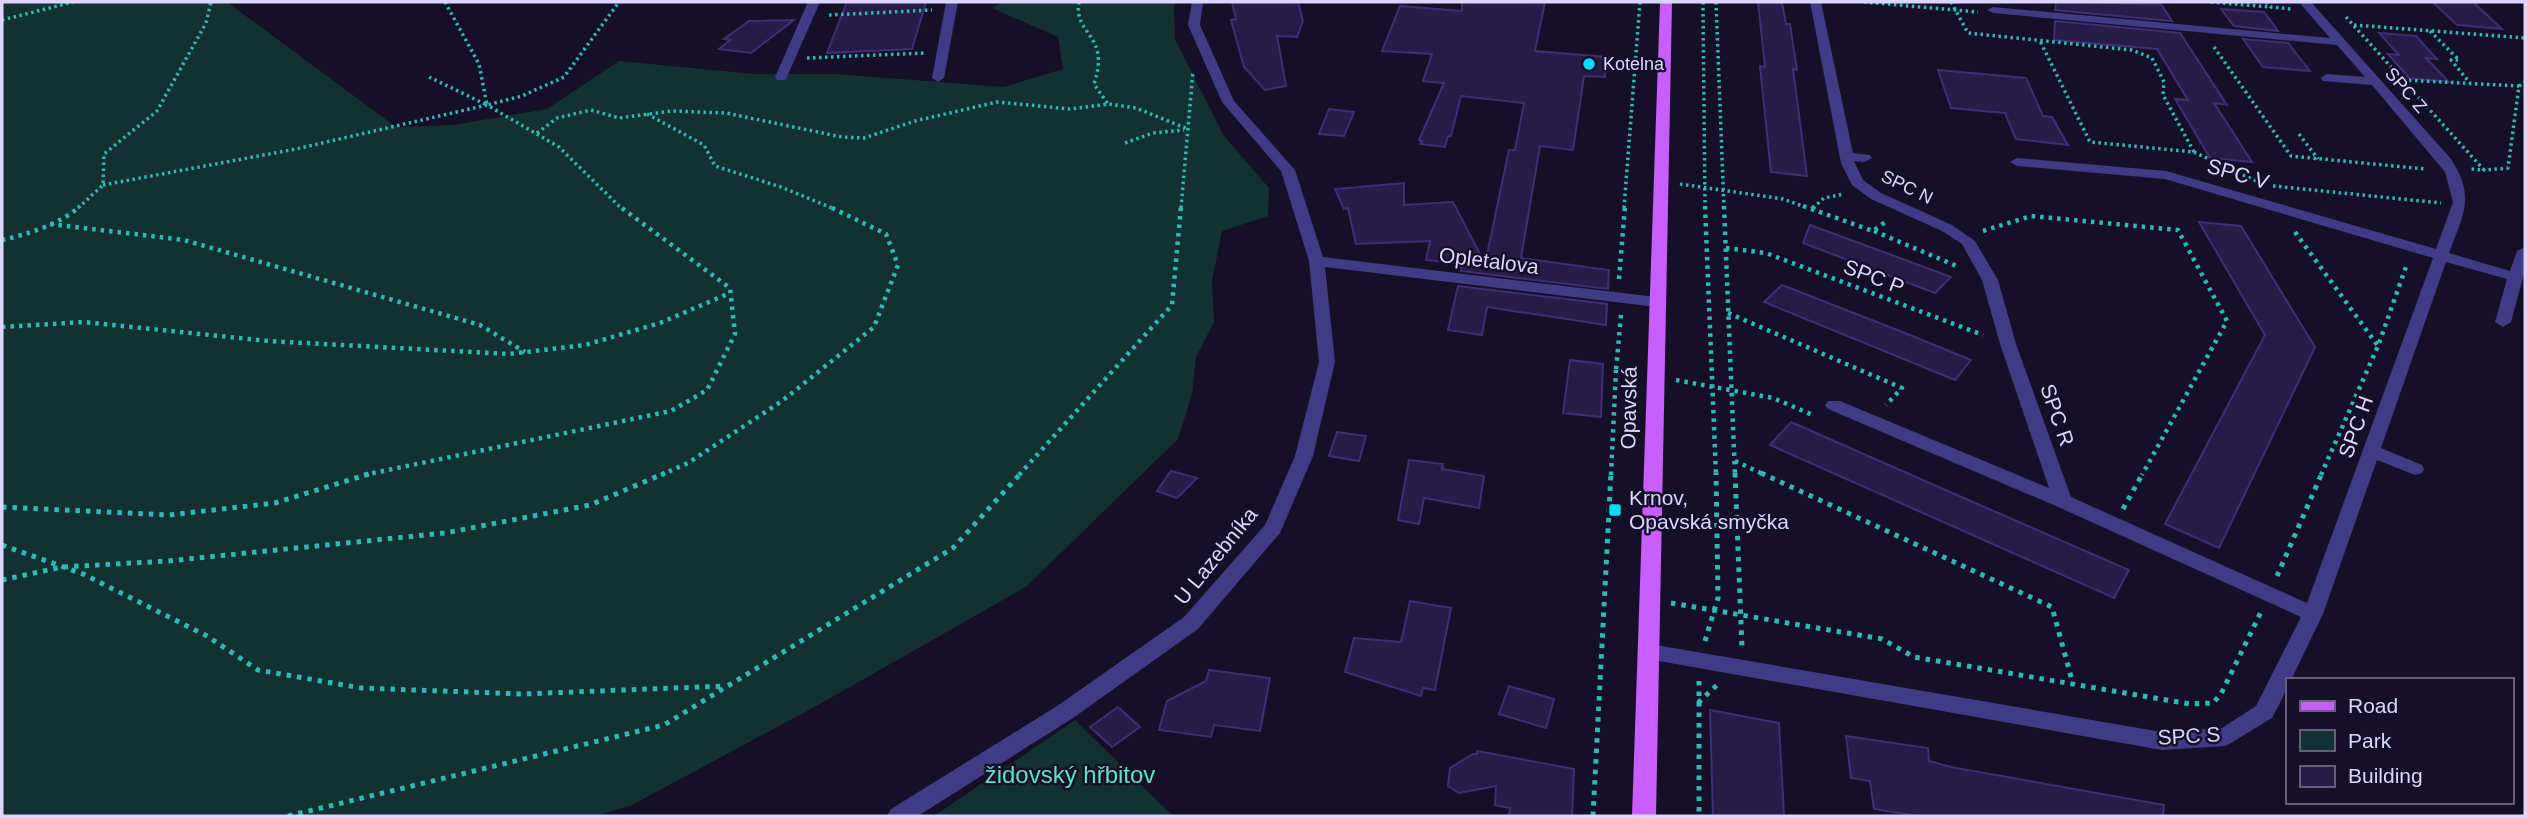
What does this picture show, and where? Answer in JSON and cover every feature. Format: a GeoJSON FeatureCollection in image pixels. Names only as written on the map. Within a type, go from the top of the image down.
{"type":"FeatureCollection","features":[{"type":"Feature","properties":{"kind":"main road","name":"Opavská"},"geometry":{"type":"LineString","coordinates":[[1644,816],[1666,2]]}},
{"type":"Feature","properties":{"kind":"street"},"geometry":{"type":"LineString","coordinates":[[781,77],[814,2]]}},
{"type":"Feature","properties":{"kind":"street","name":"U Lazebníka"},"geometry":{"type":"LineString","coordinates":[[899,816],[1065,712],[1191,623],[1273,528],[1304,456],[1327,362],[1317,261],[1288,170],[1228,102],[1194,25],[1197,2]]}},
{"type":"Feature","properties":{"kind":"street","name":"SPC N"},"geometry":{"type":"LineString","coordinates":[[1815,2],[1847,156],[1857,182],[1876,196],[1968,241],[1990,279],[2008,344]]}},
{"type":"Feature","properties":{"kind":"street","name":"SPC Z"},"geometry":{"type":"LineString","coordinates":[[2305,2],[2449,167]]}},
{"type":"Feature","properties":{"kind":"street"},"geometry":{"type":"LineString","coordinates":[[938,78],[951,6]]}},
{"type":"Feature","properties":{"kind":"street"},"geometry":{"type":"LineString","coordinates":[[1993,10],[2340,42]]}},
{"type":"Feature","properties":{"kind":"street"},"geometry":{"type":"LineString","coordinates":[[2327,78],[2376,82]]}},
{"type":"Feature","properties":{"kind":"street"},"geometry":{"type":"LineString","coordinates":[[1847,156],[1865,158]]}},
{"type":"Feature","properties":{"kind":"street","name":"SPC V"},"geometry":{"type":"LineString","coordinates":[[2017,162],[2165,175],[2515,277]]}},
{"type":"Feature","properties":{"kind":"street"},"geometry":{"type":"LineString","coordinates":[[2449,167],[2459,205]]}},
{"type":"Feature","properties":{"kind":"street","name":"SPC H"},"geometry":{"type":"LineString","coordinates":[[2313,614],[2459,205]]}},
{"type":"Feature","properties":{"kind":"street"},"geometry":{"type":"LineString","coordinates":[[2503,322],[2525,251]]}},
{"type":"Feature","properties":{"kind":"street","name":"Opletalova"},"geometry":{"type":"LineString","coordinates":[[1317,261],[1656,302]]}},
{"type":"Feature","properties":{"kind":"street","name":"SPC R"},"geometry":{"type":"LineString","coordinates":[[2008,344],[2063,500]]}},
{"type":"Feature","properties":{"kind":"street"},"geometry":{"type":"LineString","coordinates":[[1827,412],[1873,421],[2063,500],[2313,614]]}},
{"type":"Feature","properties":{"kind":"street"},"geometry":{"type":"LineString","coordinates":[[2371,450],[2415,469]]}},
{"type":"Feature","properties":{"kind":"street","name":"SPC S"},"geometry":{"type":"LineString","coordinates":[[1650,652],[2162,741],[2226,737],[2264,712],[2313,614]]}},
{"type":"Feature","properties":{"kind":"path"},"geometry":{"type":"LineString","coordinates":[[2,20],[73,2]]}},
{"type":"Feature","properties":{"kind":"path"},"geometry":{"type":"LineString","coordinates":[[103,185],[104,154],[157,111],[206,23],[211,2]]}},
{"type":"Feature","properties":{"kind":"path"},"geometry":{"type":"LineString","coordinates":[[445,2],[464,32],[484,75],[487,105]]}},
{"type":"Feature","properties":{"kind":"path"},"geometry":{"type":"LineString","coordinates":[[2,240],[27,234],[74,212],[103,185],[299,150],[522,96],[564,77],[619,2]]}},
{"type":"Feature","properties":{"kind":"path"},"geometry":{"type":"LineString","coordinates":[[1079,2],[1077,6],[1083,29],[1097,42],[1101,64],[1094,84],[1108,104]]}},
{"type":"Feature","properties":{"kind":"path"},"geometry":{"type":"LineString","coordinates":[[1593,816],[1616,370],[1623,299],[1618,291],[1640,2]]}},
{"type":"Feature","properties":{"kind":"path"},"geometry":{"type":"LineString","coordinates":[[1699,816],[1700,661],[1706,633],[1716,610],[1714,387],[1704,187],[1703,2]]}},
{"type":"Feature","properties":{"kind":"path"},"geometry":{"type":"LineString","coordinates":[[1716,2],[1742,651],[1737,667]]}},
{"type":"Feature","properties":{"kind":"path"},"geometry":{"type":"LineString","coordinates":[[1864,2],[1956,10]]}},
{"type":"Feature","properties":{"kind":"path"},"geometry":{"type":"LineString","coordinates":[[1951,2],[1968,33],[2132,50],[2152,58],[2164,82],[2163,95],[2194,152]]}},
{"type":"Feature","properties":{"kind":"path"},"geometry":{"type":"LineString","coordinates":[[2211,2],[2271,8]]}},
{"type":"Feature","properties":{"kind":"path"},"geometry":{"type":"LineString","coordinates":[[844,14],[951,6]]}},
{"type":"Feature","properties":{"kind":"path"},"geometry":{"type":"LineString","coordinates":[[2353,24],[2525,38]]}},
{"type":"Feature","properties":{"kind":"path"},"geometry":{"type":"LineString","coordinates":[[2207,30],[2291,156],[2449,167]]}},
{"type":"Feature","properties":{"kind":"path"},"geometry":{"type":"LineString","coordinates":[[288,816],[664,725],[953,548],[1172,305],[1197,31]]}},
{"type":"Feature","properties":{"kind":"path"},"geometry":{"type":"LineString","coordinates":[[2430,31],[2459,60],[2451,60],[2471,84]]}},
{"type":"Feature","properties":{"kind":"path"},"geometry":{"type":"LineString","coordinates":[[2040,41],[2090,142],[2194,152],[2265,185],[2459,205]]}},
{"type":"Feature","properties":{"kind":"path"},"geometry":{"type":"LineString","coordinates":[[789,59],[943,52]]}},
{"type":"Feature","properties":{"kind":"path"},"geometry":{"type":"LineString","coordinates":[[2,506],[169,515],[275,503],[365,474],[671,411],[706,390],[735,334],[730,288],[612,201],[559,147],[487,105],[429,77]]}},
{"type":"Feature","properties":{"kind":"path"},"geometry":{"type":"LineString","coordinates":[[2403,80],[2519,86],[2525,82]]}},
{"type":"Feature","properties":{"kind":"path"},"geometry":{"type":"LineString","coordinates":[[2484,170],[2508,168],[2519,86]]}},
{"type":"Feature","properties":{"kind":"path"},"geometry":{"type":"LineString","coordinates":[[537,134],[557,118],[591,110],[619,118],[673,111],[726,113],[842,137],[864,138],[915,121],[997,102],[1070,109],[1108,104],[1136,108],[1188,129]]}},
{"type":"Feature","properties":{"kind":"path"},"geometry":{"type":"LineString","coordinates":[[2,580],[62,567],[181,559],[445,533],[590,505],[688,463],[782,401],[874,327],[898,265],[886,234],[840,210],[764,179],[715,166],[704,145],[647,114]]}},
{"type":"Feature","properties":{"kind":"path"},"geometry":{"type":"LineString","coordinates":[[1125,143],[1153,133],[1188,129]]}},
{"type":"Feature","properties":{"kind":"path"},"geometry":{"type":"LineString","coordinates":[[2299,134],[2318,159]]}},
{"type":"Feature","properties":{"kind":"path"},"geometry":{"type":"LineString","coordinates":[[1661,182],[1783,198],[1990,279]]}},
{"type":"Feature","properties":{"kind":"path"},"geometry":{"type":"LineString","coordinates":[[1812,209],[1824,198],[1846,193],[1857,182]]}},
{"type":"Feature","properties":{"kind":"path"},"geometry":{"type":"LineString","coordinates":[[2277,207],[2378,346]]}},
{"type":"Feature","properties":{"kind":"path"},"geometry":{"type":"LineString","coordinates":[[1873,231],[1904,208]]}},
{"type":"Feature","properties":{"kind":"path"},"geometry":{"type":"LineString","coordinates":[[1962,237],[2031,216],[2178,230],[2227,321],[2117,520]]}},
{"type":"Feature","properties":{"kind":"path"},"geometry":{"type":"LineString","coordinates":[[50,224],[184,240],[480,325],[525,352]]}},
{"type":"Feature","properties":{"kind":"path"},"geometry":{"type":"LineString","coordinates":[[1650,599],[1882,639],[1914,657],[2190,704],[2213,703],[2221,694],[2269,594],[2378,346],[2413,247]]}},
{"type":"Feature","properties":{"kind":"path","name":"SPC P"},"geometry":{"type":"LineString","coordinates":[[1726,248],[1766,254],[2008,344]]}},
{"type":"Feature","properties":{"kind":"path"},"geometry":{"type":"LineString","coordinates":[[2,327],[84,321],[268,341],[509,354],[585,345],[660,323],[730,293]]}},
{"type":"Feature","properties":{"kind":"path"},"geometry":{"type":"LineString","coordinates":[[1728,313],[1902,388],[1873,421]]}},
{"type":"Feature","properties":{"kind":"path"},"geometry":{"type":"LineString","coordinates":[[1616,370],[1731,389],[1827,412]]}},
{"type":"Feature","properties":{"kind":"path"},"geometry":{"type":"LineString","coordinates":[[1735,461],[2052,607],[2073,685]]}},
{"type":"Feature","properties":{"kind":"path"},"geometry":{"type":"LineString","coordinates":[[2,545],[83,574],[207,636],[258,670],[361,688],[522,694],[727,686]]}},
{"type":"Feature","properties":{"kind":"green space"},"geometry":{"type":"Polygon","coordinates":[[[2,2],[227,2],[396,127],[453,125],[547,109],[619,61],[754,74],[836,74],[1004,87],[1063,69],[1058,37],[992,8],[1004,2],[1174,2],[1175,39],[1224,136],[1269,188],[1268,216],[1222,231],[1212,281],[1214,322],[1196,357],[1192,394],[1178,439],[1027,586],[820,704],[630,806],[594,816],[2,816],[2,2]]]}},
{"type":"Feature","properties":{"kind":"green space","name":"židovský hřbitov"},"geometry":{"type":"Polygon","coordinates":[[[1075,720],[1173,816],[934,816],[1075,720]]]}},
{"type":"Feature","properties":{"kind":"building"},"geometry":{"type":"Polygon","coordinates":[[[847,2],[926,2],[912,49],[827,53],[847,2]]]}},
{"type":"Feature","properties":{"kind":"building"},"geometry":{"type":"Polygon","coordinates":[[[1232,2],[1298,2],[1303,21],[1297,37],[1277,36],[1286,86],[1265,90],[1244,67],[1231,20],[1236,19],[1232,2]]]}},
{"type":"Feature","properties":{"kind":"building"},"geometry":{"type":"Polygon","coordinates":[[[1462,2],[1545,2],[1535,51],[1607,57],[1605,77],[1584,76],[1573,150],[1540,146],[1521,258],[1609,270],[1608,289],[1461,271],[1462,264],[1426,260],[1430,241],[1356,244],[1348,208],[1344,209],[1335,189],[1404,183],[1404,205],[1453,202],[1485,264],[1509,150],[1515,150],[1524,103],[1461,96],[1451,136],[1448,136],[1445,147],[1420,144],[1422,141],[1419,140],[1444,83],[1423,81],[1432,54],[1382,51],[1400,6],[1462,11],[1462,2]]]}},
{"type":"Feature","properties":{"kind":"building"},"geometry":{"type":"Polygon","coordinates":[[[1758,2],[1782,3],[1786,24],[1790,24],[1807,176],[1771,172],[1760,66],[1765,67],[1758,2]]]}},
{"type":"Feature","properties":{"kind":"building"},"geometry":{"type":"Polygon","coordinates":[[[2056,2],[2161,4],[2172,21],[2055,10],[2056,2]]]}},
{"type":"Feature","properties":{"kind":"building"},"geometry":{"type":"Polygon","coordinates":[[[2433,2],[2473,2],[2502,29],[2457,25],[2433,2]]]}},
{"type":"Feature","properties":{"kind":"building"},"geometry":{"type":"Polygon","coordinates":[[[2221,9],[2264,12],[2278,31],[2234,26],[2221,9]]]}},
{"type":"Feature","properties":{"kind":"building"},"geometry":{"type":"Polygon","coordinates":[[[794,20],[751,53],[719,49],[730,40],[724,39],[749,21],[794,20]]]}},
{"type":"Feature","properties":{"kind":"building"},"geometry":{"type":"Polygon","coordinates":[[[2055,21],[2180,33],[2227,105],[2214,103],[2252,162],[2210,158],[2175,99],[2188,100],[2157,49],[2054,40],[2055,21]]]}},
{"type":"Feature","properties":{"kind":"building"},"geometry":{"type":"Polygon","coordinates":[[[2379,33],[2416,36],[2437,59],[2426,58],[2449,82],[2409,78],[2388,54],[2399,55],[2379,33]]]}},
{"type":"Feature","properties":{"kind":"building"},"geometry":{"type":"Polygon","coordinates":[[[2243,39],[2288,43],[2310,71],[2263,67],[2243,39]]]}},
{"type":"Feature","properties":{"kind":"building"},"geometry":{"type":"Polygon","coordinates":[[[1938,70],[2026,78],[2043,116],[2052,117],[2068,145],[2016,139],[2005,113],[1951,108],[1938,70]]]}},
{"type":"Feature","properties":{"kind":"building"},"geometry":{"type":"Polygon","coordinates":[[[1329,109],[1354,112],[1344,136],[1319,134],[1329,109]]]}},
{"type":"Feature","properties":{"kind":"building"},"geometry":{"type":"Polygon","coordinates":[[[2199,222],[2241,226],[2315,347],[2219,548],[2165,524],[2265,335],[2199,222]]]}},
{"type":"Feature","properties":{"kind":"building"},"geometry":{"type":"Polygon","coordinates":[[[1810,225],[1951,277],[1935,293],[1803,243],[1810,225]]]}},
{"type":"Feature","properties":{"kind":"building"},"geometry":{"type":"Polygon","coordinates":[[[1782,285],[1971,360],[1955,380],[1764,302],[1782,285]]]}},
{"type":"Feature","properties":{"kind":"building"},"geometry":{"type":"Polygon","coordinates":[[[1458,286],[1607,304],[1606,325],[1487,307],[1482,335],[1448,330],[1458,286]]]}},
{"type":"Feature","properties":{"kind":"building"},"geometry":{"type":"Polygon","coordinates":[[[1570,360],[1603,364],[1601,417],[1563,413],[1570,360]]]}},
{"type":"Feature","properties":{"kind":"building"},"geometry":{"type":"Polygon","coordinates":[[[1791,422],[2129,570],[2114,598],[1770,445],[1791,422]]]}},
{"type":"Feature","properties":{"kind":"building"},"geometry":{"type":"Polygon","coordinates":[[[1337,432],[1366,436],[1359,461],[1329,456],[1337,432]]]}},
{"type":"Feature","properties":{"kind":"building"},"geometry":{"type":"Polygon","coordinates":[[[1409,460],[1443,464],[1442,469],[1484,476],[1479,508],[1424,498],[1419,524],[1398,520],[1409,460]]]}},
{"type":"Feature","properties":{"kind":"building"},"geometry":{"type":"Polygon","coordinates":[[[1171,471],[1197,478],[1177,498],[1157,491],[1171,471]]]}},
{"type":"Feature","properties":{"kind":"building"},"geometry":{"type":"Polygon","coordinates":[[[1410,601],[1451,608],[1435,690],[1423,688],[1421,696],[1345,672],[1354,638],[1401,642],[1410,601]]]}},
{"type":"Feature","properties":{"kind":"building"},"geometry":{"type":"Polygon","coordinates":[[[1209,670],[1270,678],[1260,731],[1214,725],[1211,737],[1159,730],[1167,701],[1206,681],[1209,670]]]}},
{"type":"Feature","properties":{"kind":"building"},"geometry":{"type":"Polygon","coordinates":[[[1509,686],[1554,699],[1546,728],[1499,714],[1509,686]]]}},
{"type":"Feature","properties":{"kind":"building"},"geometry":{"type":"Polygon","coordinates":[[[1118,707],[1140,727],[1112,747],[1090,727],[1118,707]]]}},
{"type":"Feature","properties":{"kind":"building"},"geometry":{"type":"Polygon","coordinates":[[[1710,710],[1779,723],[1784,816],[1713,816],[1710,710]]]}},
{"type":"Feature","properties":{"kind":"building"},"geometry":{"type":"Polygon","coordinates":[[[1846,736],[1928,748],[1929,761],[1951,767],[2164,805],[2163,816],[1918,816],[1874,809],[1870,781],[1851,778],[1846,736]]]}},
{"type":"Feature","properties":{"kind":"building"},"geometry":{"type":"Polygon","coordinates":[[[1477,751],[1574,769],[1572,816],[1509,816],[1510,808],[1495,805],[1496,786],[1459,793],[1448,786],[1450,768],[1477,754],[1477,751]]]}},
{"type":"Feature","properties":{"kind":"place","name":"Kotelna"},"geometry":{"type":"Point","coordinates":[1589,64]}},
{"type":"Feature","properties":{"kind":"place","name":"Krnov, Opavská smyčka"},"geometry":{"type":"Point","coordinates":[1615,510]}}]}
